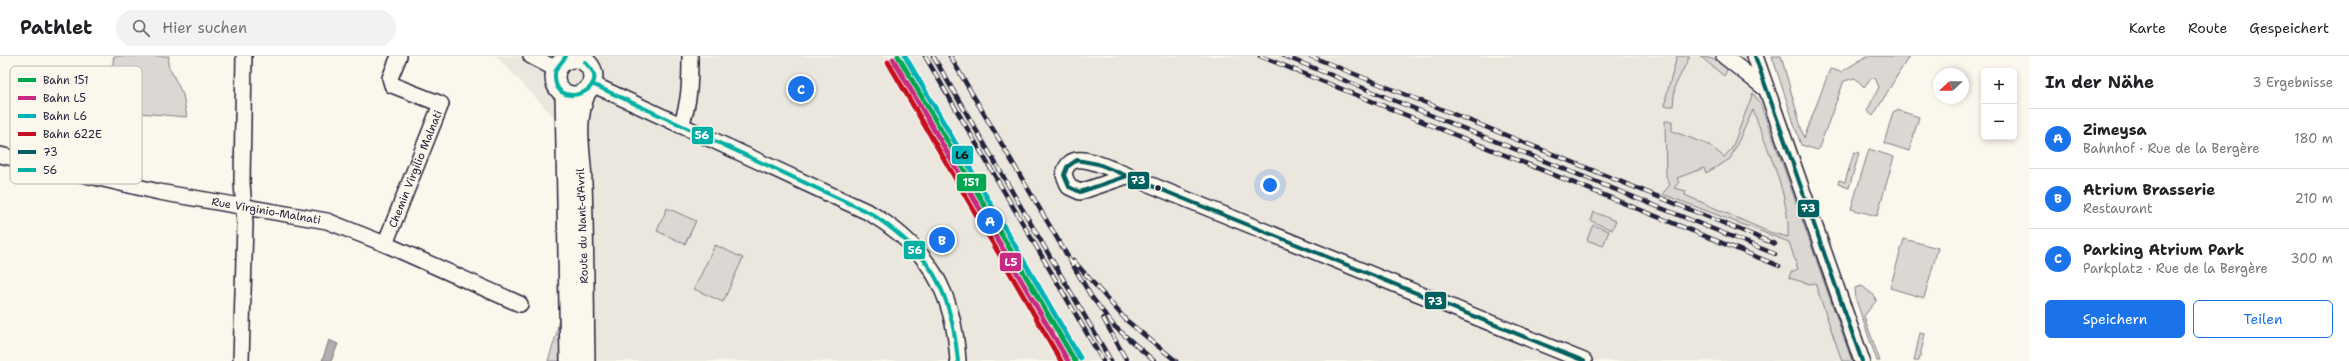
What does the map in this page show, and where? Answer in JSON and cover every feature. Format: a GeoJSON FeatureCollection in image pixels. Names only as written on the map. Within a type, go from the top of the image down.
{"type":"FeatureCollection","features":[{"type":"Feature","properties":{"kind":"main road"},"geometry":{"type":"LineString","coordinates":[[571,60],[591,68],[589,88],[579,96],[565,94],[556,83],[571,60]]}},
{"type":"Feature","properties":{"kind":"main road","name":"Route du Nant-d'Avril"},"geometry":{"type":"LineString","coordinates":[[585,361],[582,180],[578,130],[581,104],[589,88]]}},
{"type":"Feature","properties":{"kind":"main road","name":"Route du Nant-d'Avril"},"geometry":{"type":"LineString","coordinates":[[565,94],[570,361]]}},
{"type":"Feature","properties":{"kind":"street"},"geometry":{"type":"LineString","coordinates":[[241,361],[244,276],[244,56]]}},
{"type":"Feature","properties":{"kind":"street","name":"Chemin Virgilio Malnati"},"geometry":{"type":"LineString","coordinates":[[385,244],[440,104],[392,85],[390,78],[399,56]]}},
{"type":"Feature","properties":{"kind":"street"},"geometry":{"type":"LineString","coordinates":[[531,56],[571,60]]}},
{"type":"Feature","properties":{"kind":"street"},"geometry":{"type":"LineString","coordinates":[[680,125],[687,109],[690,93],[690,56]]}},
{"type":"Feature","properties":{"kind":"street"},"geometry":{"type":"LineString","coordinates":[[1724,56],[1767,90]]}},
{"type":"Feature","properties":{"kind":"street"},"geometry":{"type":"LineString","coordinates":[[1755,56],[1862,361]]}},
{"type":"Feature","properties":{"kind":"street"},"geometry":{"type":"LineString","coordinates":[[589,88],[680,125],[870,213],[900,233],[930,265],[946,296],[956,331],[958,361]]}},
{"type":"Feature","properties":{"kind":"street","name":"Rue Virginio-Malnati"},"geometry":{"type":"LineString","coordinates":[[0,155],[10,157]]}},
{"type":"Feature","properties":{"kind":"street"},"geometry":{"type":"LineString","coordinates":[[1127,176],[1584,361]]}},
{"type":"Feature","properties":{"kind":"street","name":"Rue Virginio-Malnati"},"geometry":{"type":"LineString","coordinates":[[125,184],[159,192],[327,221],[385,244],[450,275],[520,304]]}},
{"type":"Feature","properties":{"kind":"shaded area"},"geometry":{"type":"Polygon","coordinates":[[[114,56],[169,56],[168,65],[183,95],[187,117],[142,113],[142,66],[112,66],[114,56]]]}},
{"type":"Feature","properties":{"kind":"shaded area"},"geometry":{"type":"Polygon","coordinates":[[[496,56],[1762,56],[1870,361],[560,361],[556,119],[496,56]]]}},
{"type":"Feature","properties":{"kind":"shaded area"},"geometry":{"type":"Polygon","coordinates":[[[1677,56],[1690,56],[1675,86],[1673,106],[1665,106],[1666,97],[1677,56]]]}},
{"type":"Feature","properties":{"kind":"shaded area"},"geometry":{"type":"Polygon","coordinates":[[[1700,56],[1719,61],[1728,68],[1724,76],[1700,56]]]}},
{"type":"Feature","properties":{"kind":"shaded area"},"geometry":{"type":"Polygon","coordinates":[[[1772,56],[1781,56],[1804,138],[1830,69],[1841,72],[1867,56],[1909,56],[1873,116],[1867,111],[1879,87],[1875,78],[1871,78],[1864,87],[1855,78],[1844,81],[1818,150],[1801,145],[1772,56]]]}},
{"type":"Feature","properties":{"kind":"shaded area"},"geometry":{"type":"Polygon","coordinates":[[[1753,93],[1760,103],[1776,146],[1852,361],[1842,361],[1815,283],[1810,284],[1789,278],[1791,272],[1798,269],[1789,242],[1662,194],[1670,185],[1666,176],[1665,121],[1672,121],[1672,131],[1709,145],[1724,157],[1732,148],[1753,93]],[[1753,110],[1730,159],[1706,173],[1704,168],[1677,178],[1679,182],[1674,188],[1686,191],[1685,195],[1769,232],[1788,237],[1786,206],[1782,190],[1771,156],[1753,110]]]}},
{"type":"Feature","properties":{"kind":"shaded area"},"geometry":{"type":"Polygon","coordinates":[[[1897,110],[1919,117],[1909,151],[1884,143],[1893,112],[1897,110]]]}},
{"type":"Feature","properties":{"kind":"shaded area"},"geometry":{"type":"Polygon","coordinates":[[[1869,149],[1894,157],[1877,216],[1851,209],[1869,149]]]}},
{"type":"Feature","properties":{"kind":"shaded area"},"geometry":{"type":"Polygon","coordinates":[[[1854,152],[1859,153],[1849,188],[1838,184],[1839,180],[1845,182],[1854,152]]]}},
{"type":"Feature","properties":{"kind":"shaded area"},"geometry":{"type":"Polygon","coordinates":[[[667,208],[696,221],[685,244],[657,231],[667,208]]]}},
{"type":"Feature","properties":{"kind":"shaded area"},"geometry":{"type":"Polygon","coordinates":[[[1594,212],[1616,221],[1612,230],[1591,221],[1594,212]]]}},
{"type":"Feature","properties":{"kind":"shaded area"},"geometry":{"type":"Polygon","coordinates":[[[1593,225],[1609,231],[1603,246],[1587,240],[1593,225]]]}},
{"type":"Feature","properties":{"kind":"shaded area"},"geometry":{"type":"Polygon","coordinates":[[[1904,239],[1938,248],[1924,298],[1890,288],[1904,239]]]}},
{"type":"Feature","properties":{"kind":"shaded area"},"geometry":{"type":"Polygon","coordinates":[[[715,245],[743,258],[723,302],[694,289],[715,245]]]}},
{"type":"Feature","properties":{"kind":"shaded area"},"geometry":{"type":"Polygon","coordinates":[[[1862,286],[1875,296],[1876,301],[1864,316],[1880,361],[1877,361],[1856,300],[1855,288],[1862,286]]]}},
{"type":"Feature","properties":{"kind":"shaded area"},"geometry":{"type":"Polygon","coordinates":[[[559,318],[560,361],[548,361],[556,336],[559,318]]]}},
{"type":"Feature","properties":{"kind":"shaded area"},"geometry":{"type":"Polygon","coordinates":[[[1920,333],[1925,334],[1919,361],[1914,361],[1920,333]]]}},
{"type":"Feature","properties":{"kind":"shaded area"},"geometry":{"type":"Polygon","coordinates":[[[329,340],[338,344],[331,361],[322,361],[329,340]]]}},
{"type":"Feature","properties":{"kind":"railway"},"geometry":{"type":"LineString","coordinates":[[925,56],[1103,361]]}},
{"type":"Feature","properties":{"kind":"railway"},"geometry":{"type":"LineString","coordinates":[[933,56],[1111,361]]}},
{"type":"Feature","properties":{"kind":"railway"},"geometry":{"type":"LineString","coordinates":[[950,56],[1091,296],[1114,326],[1154,361]]}},
{"type":"Feature","properties":{"kind":"railway"},"geometry":{"type":"LineString","coordinates":[[1260,56],[1779,266]]}},
{"type":"Feature","properties":{"kind":"railway"},"geometry":{"type":"LineString","coordinates":[[1284,56],[1775,254]]}},
{"type":"Feature","properties":{"kind":"railway"},"geometry":{"type":"LineString","coordinates":[[1310,56],[1775,244]]}},
{"type":"Feature","properties":{"kind":"railway"},"geometry":{"type":"LineString","coordinates":[[1073,260],[1126,320],[1176,361]]}},
{"type":"Feature","properties":{"kind":"railway"},"geometry":{"type":"LineString","coordinates":[[1103,318],[1127,361]]}},
{"type":"Feature","properties":{"kind":"rail line","name":"151"},"geometry":{"type":"LineString","coordinates":[[898,56],[1075,361]]}},
{"type":"Feature","properties":{"kind":"rail line","name":"L6"},"geometry":{"type":"LineString","coordinates":[[905,56],[1080,358]]}},
{"type":"Feature","properties":{"kind":"rail line","name":"L5"},"geometry":{"type":"LineString","coordinates":[[893,59],[1068,361]]}},
{"type":"Feature","properties":{"kind":"rail line","name":"622E"},"geometry":{"type":"LineString","coordinates":[[888,62],[1061,361]]}},
{"type":"Feature","properties":{"kind":"transit line","name":"56"},"geometry":{"type":"LineString","coordinates":[[566,56],[556,69],[555,74],[556,85],[562,92],[569,95],[585,91],[591,86],[594,80],[593,72],[585,62]]}},
{"type":"Feature","properties":{"kind":"transit line","name":"73"},"geometry":{"type":"LineString","coordinates":[[1755,56],[1862,361]]}},
{"type":"Feature","properties":{"kind":"transit line","name":"56"},"geometry":{"type":"LineString","coordinates":[[592,84],[870,213],[891,228],[923,258],[934,275],[943,293],[950,313],[958,361]]}},
{"type":"Feature","properties":{"kind":"transit line","name":"73"},"geometry":{"type":"LineString","coordinates":[[1127,176],[1080,192],[1069,187],[1064,175],[1067,167],[1077,160],[1098,164],[1584,361]]}},
{"type":"Feature","properties":{"kind":"place","name":"Parking Atrium Park"},"geometry":{"type":"Point","coordinates":[801,89]}},
{"type":"Feature","properties":{"kind":"place","name":"Zimeysa"},"geometry":{"type":"Point","coordinates":[990,221]}},
{"type":"Feature","properties":{"kind":"place","name":"Atrium Brasserie"},"geometry":{"type":"Point","coordinates":[942,240]}}]}
